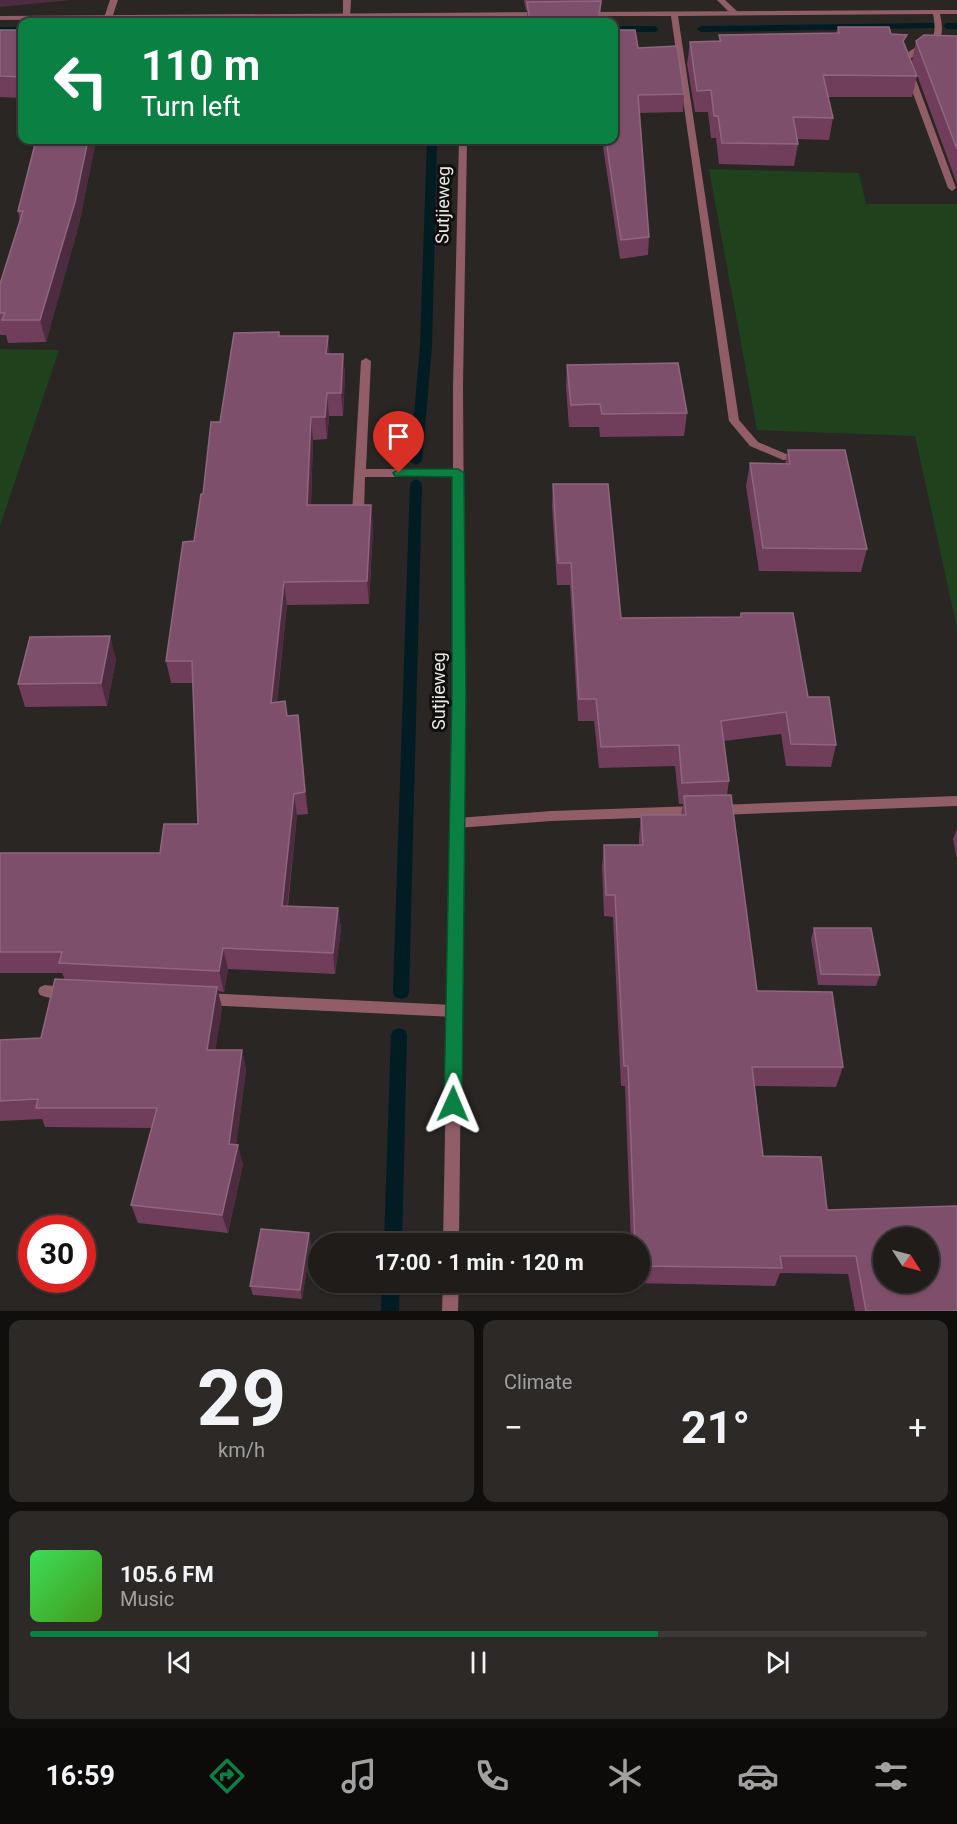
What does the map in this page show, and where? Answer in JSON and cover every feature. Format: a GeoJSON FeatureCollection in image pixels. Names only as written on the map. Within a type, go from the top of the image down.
{"type":"FeatureCollection","features":[{"type":"Feature","properties":{"kind":"street"},"geometry":{"type":"LineString","coordinates":[[108,18],[114,0]]}},
{"type":"Feature","properties":{"kind":"street"},"geometry":{"type":"LineString","coordinates":[[347,0],[348,16]]}},
{"type":"Feature","properties":{"kind":"street"},"geometry":{"type":"LineString","coordinates":[[721,0],[735,13]]}},
{"type":"Feature","properties":{"kind":"street"},"geometry":{"type":"LineString","coordinates":[[936,12],[940,31],[938,39],[908,56],[905,61],[952,188]]}},
{"type":"Feature","properties":{"kind":"street"},"geometry":{"type":"LineString","coordinates":[[581,14],[957,12]]}},
{"type":"Feature","properties":{"kind":"street"},"geometry":{"type":"LineString","coordinates":[[482,18],[546,14]]}},
{"type":"Feature","properties":{"kind":"street"},"geometry":{"type":"LineString","coordinates":[[674,14],[734,421],[754,444],[787,458]]}},
{"type":"Feature","properties":{"kind":"street"},"geometry":{"type":"LineString","coordinates":[[0,18],[348,16],[427,18]]}},
{"type":"Feature","properties":{"kind":"street","name":"Sutjieweg"},"geometry":{"type":"LineString","coordinates":[[451,1233],[457,823],[458,473],[464,144]]}},
{"type":"Feature","properties":{"kind":"street"},"geometry":{"type":"LineString","coordinates":[[358,513],[366,361]]}},
{"type":"Feature","properties":{"kind":"street"},"geometry":{"type":"LineString","coordinates":[[360,473],[458,473]]}},
{"type":"Feature","properties":{"kind":"street"},"geometry":{"type":"LineString","coordinates":[[457,823],[551,816],[957,801]]}},
{"type":"Feature","properties":{"kind":"street"},"geometry":{"type":"LineString","coordinates":[[45,991],[80,992]]}},
{"type":"Feature","properties":{"kind":"street"},"geometry":{"type":"LineString","coordinates":[[186,998],[454,1011]]}},
{"type":"Feature","properties":{"kind":"street"},"geometry":{"type":"LineString","coordinates":[[450,1311],[451,1293]]}},
{"type":"Feature","properties":{"kind":"green space"},"geometry":{"type":"Polygon","coordinates":[[[709,169],[859,173],[866,204],[957,204],[957,628],[915,436],[757,430],[709,169]]]}},
{"type":"Feature","properties":{"kind":"green space"},"geometry":{"type":"Polygon","coordinates":[[[0,349],[59,350],[0,526],[0,349]]]}},
{"type":"Feature","properties":{"kind":"building"},"geometry":{"type":"Polygon","coordinates":[[[601,1],[599,18],[529,18],[527,2],[601,1]]]}},
{"type":"Feature","properties":{"kind":"building"},"geometry":{"type":"Polygon","coordinates":[[[838,27],[889,27],[891,34],[907,35],[903,41],[917,76],[823,75],[833,118],[793,117],[798,144],[722,143],[718,116],[714,116],[711,90],[697,91],[690,42],[721,41],[719,35],[839,33],[838,27]]]}},
{"type":"Feature","properties":{"kind":"building"},"geometry":{"type":"Polygon","coordinates":[[[0,30],[18,30],[18,77],[0,76],[0,30]]]}},
{"type":"Feature","properties":{"kind":"building"},"geometry":{"type":"Polygon","coordinates":[[[618,30],[635,30],[638,48],[677,46],[684,94],[638,95],[649,237],[621,240],[607,144],[618,144],[618,30]]]}},
{"type":"Feature","properties":{"kind":"building"},"geometry":{"type":"Polygon","coordinates":[[[924,35],[957,36],[957,149],[916,41],[924,35]]]}},
{"type":"Feature","properties":{"kind":"building"},"geometry":{"type":"Polygon","coordinates":[[[35,144],[87,144],[75,202],[40,320],[2,320],[5,313],[0,313],[0,284],[23,211],[18,211],[35,144]]]}},
{"type":"Feature","properties":{"kind":"building"},"geometry":{"type":"Polygon","coordinates":[[[279,332],[279,336],[328,336],[326,354],[343,354],[341,393],[327,393],[325,417],[311,417],[307,505],[371,505],[367,581],[284,582],[271,703],[285,701],[287,716],[298,715],[305,792],[294,794],[282,906],[338,908],[333,953],[223,948],[219,971],[59,963],[62,952],[0,952],[0,853],[160,853],[164,824],[198,824],[192,661],[166,661],[183,542],[194,541],[201,494],[203,494],[211,422],[220,422],[234,333],[279,332]]]}},
{"type":"Feature","properties":{"kind":"building"},"geometry":{"type":"Polygon","coordinates":[[[678,363],[687,413],[602,414],[600,404],[571,405],[567,365],[678,363]]]}},
{"type":"Feature","properties":{"kind":"building"},"geometry":{"type":"Polygon","coordinates":[[[788,450],[845,450],[867,549],[763,548],[750,463],[790,464],[788,450]]]}},
{"type":"Feature","properties":{"kind":"building"},"geometry":{"type":"Polygon","coordinates":[[[553,484],[608,484],[621,618],[741,617],[741,613],[793,613],[808,697],[829,697],[836,745],[791,744],[786,712],[721,721],[729,781],[682,783],[679,745],[601,747],[596,699],[579,699],[571,563],[558,563],[553,484]]]}},
{"type":"Feature","properties":{"kind":"building"},"geometry":{"type":"Polygon","coordinates":[[[110,636],[101,683],[18,684],[30,637],[110,636]]]}},
{"type":"Feature","properties":{"kind":"building"},"geometry":{"type":"Polygon","coordinates":[[[731,795],[757,991],[832,992],[843,1067],[752,1067],[763,1156],[821,1157],[827,1210],[957,1206],[957,1311],[866,1311],[856,1256],[780,1256],[782,1268],[650,1266],[650,1233],[635,1233],[628,1066],[624,1066],[615,895],[606,895],[604,845],[643,845],[641,815],[686,815],[684,796],[731,795]]]}},
{"type":"Feature","properties":{"kind":"building"},"geometry":{"type":"Polygon","coordinates":[[[814,928],[871,928],[880,975],[821,974],[814,928]]]}},
{"type":"Feature","properties":{"kind":"building"},"geometry":{"type":"Polygon","coordinates":[[[55,979],[217,987],[207,1050],[242,1050],[229,1144],[238,1145],[222,1215],[131,1205],[157,1108],[36,1108],[38,1099],[0,1101],[0,1040],[41,1038],[55,979]]]}},
{"type":"Feature","properties":{"kind":"building"},"geometry":{"type":"Polygon","coordinates":[[[261,1229],[309,1233],[300,1290],[250,1286],[261,1229]]]}},
{"type":"Feature","properties":{"kind":"waterway"},"geometry":{"type":"LineString","coordinates":[[701,29],[933,26]]}},
{"type":"Feature","properties":{"kind":"waterway"},"geometry":{"type":"LineString","coordinates":[[947,26],[957,26]]}},
{"type":"Feature","properties":{"kind":"waterway"},"geometry":{"type":"LineString","coordinates":[[618,29],[655,29]]}},
{"type":"Feature","properties":{"kind":"waterway"},"geometry":{"type":"LineString","coordinates":[[0,30],[18,30]]}},
{"type":"Feature","properties":{"kind":"waterway"},"geometry":{"type":"LineString","coordinates":[[416,461],[426,346],[432,144]]}},
{"type":"Feature","properties":{"kind":"waterway"},"geometry":{"type":"LineString","coordinates":[[401,992],[416,483]]}},
{"type":"Feature","properties":{"kind":"waterway"},"geometry":{"type":"LineString","coordinates":[[393,1233],[399,1035]]}},
{"type":"Feature","properties":{"kind":"waterway"},"geometry":{"type":"LineString","coordinates":[[390,1311],[391,1293]]}},
{"type":"Feature","properties":{"kind":"route"},"geometry":{"type":"LineString","coordinates":[[399,473],[458,473],[459,693],[453,1104]]}}]}
